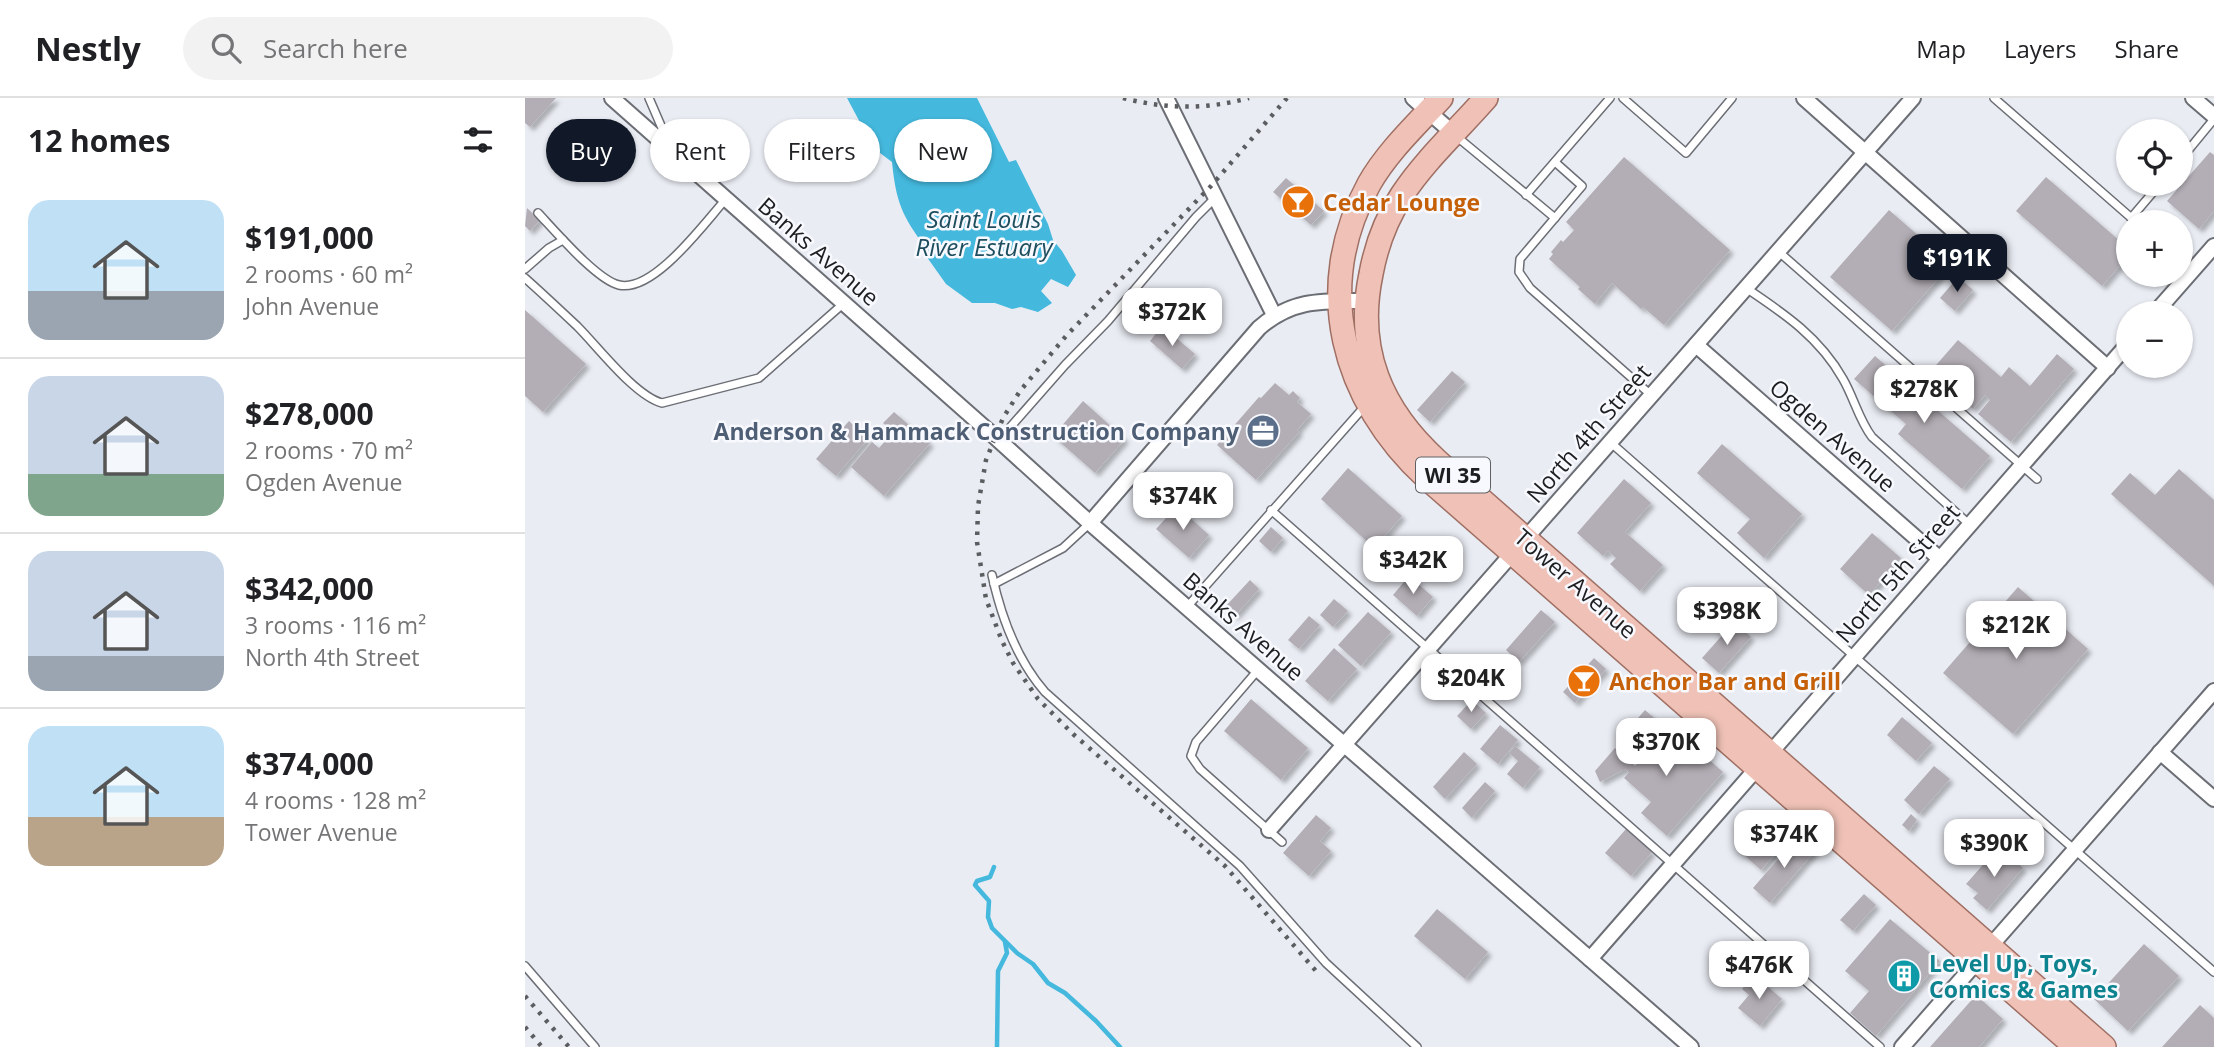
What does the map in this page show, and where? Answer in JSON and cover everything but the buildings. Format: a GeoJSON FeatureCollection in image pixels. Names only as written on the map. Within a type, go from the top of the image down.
{"type":"FeatureCollection","features":[{"type":"Feature","properties":{"kind":"main road","name":"WI 35"},"geometry":{"type":"LineString","coordinates":[[1367,301],[1377,250],[1395,207],[1414,178],[1486,98]]}},
{"type":"Feature","properties":{"kind":"main road","name":"WI 35"},"geometry":{"type":"LineString","coordinates":[[1339,301],[1346,243],[1362,199],[1381,166],[1427,102]]}},
{"type":"Feature","properties":{"kind":"main road","name":"Tower Avenue"},"geometry":{"type":"LineString","coordinates":[[1339,301],[1342,334],[1352,371],[1380,426],[1406,459],[1519,546],[1984,954],[2104,1047]]}},
{"type":"Feature","properties":{"kind":"main road","name":"Tower Avenue"},"geometry":{"type":"LineString","coordinates":[[1367,301],[1366,331],[1371,358],[1383,392],[1401,423],[1519,546]]}},
{"type":"Feature","properties":{"kind":"main road","name":"Tower Avenue"},"geometry":{"type":"LineString","coordinates":[[1984,954],[2076,1047]]}},
{"type":"Feature","properties":{"kind":"street","name":"Banks Avenue"},"geometry":{"type":"LineString","coordinates":[[612,98],[650,131]]}},
{"type":"Feature","properties":{"kind":"street"},"geometry":{"type":"LineString","coordinates":[[1166,98],[1274,315]]}},
{"type":"Feature","properties":{"kind":"street"},"geometry":{"type":"LineString","coordinates":[[1804,98],[2108,368]]}},
{"type":"Feature","properties":{"kind":"street","name":"North 4th Street"},"geometry":{"type":"LineString","coordinates":[[1269,830],[1913,98]]}},
{"type":"Feature","properties":{"kind":"street"},"geometry":{"type":"LineString","coordinates":[[2193,98],[2214,118]]}},
{"type":"Feature","properties":{"kind":"street"},"geometry":{"type":"LineString","coordinates":[[1427,102],[1454,134]]}},
{"type":"Feature","properties":{"kind":"street","name":"Banks Avenue"},"geometry":{"type":"LineString","coordinates":[[707,182],[1090,523],[1691,1047]]}},
{"type":"Feature","properties":{"kind":"street"},"geometry":{"type":"LineString","coordinates":[[2193,271],[2214,246]]}},
{"type":"Feature","properties":{"kind":"street"},"geometry":{"type":"LineString","coordinates":[[2166,301],[2178,287]]}},
{"type":"Feature","properties":{"kind":"street"},"geometry":{"type":"LineString","coordinates":[[1090,523],[1259,328],[1274,315],[1299,304],[1367,301]]}},
{"type":"Feature","properties":{"kind":"street","name":"Ogden Avenue"},"geometry":{"type":"LineString","coordinates":[[1696,345],[1940,559]]}},
{"type":"Feature","properties":{"kind":"street","name":"North 5th Street"},"geometry":{"type":"LineString","coordinates":[[1591,959],[2116,358]]}},
{"type":"Feature","properties":{"kind":"street"},"geometry":{"type":"LineString","coordinates":[[1902,1047],[2214,691]]}},
{"type":"Feature","properties":{"kind":"street"},"geometry":{"type":"LineString","coordinates":[[2161,752],[2214,799]]}},
{"type":"Feature","properties":{"kind":"lane"},"geometry":{"type":"LineString","coordinates":[[649,98],[658,119]]}},
{"type":"Feature","properties":{"kind":"lane"},"geometry":{"type":"LineString","coordinates":[[1526,195],[1610,98]]}},
{"type":"Feature","properties":{"kind":"lane"},"geometry":{"type":"LineString","coordinates":[[1623,98],[1686,153],[1730,99]]}},
{"type":"Feature","properties":{"kind":"lane"},"geometry":{"type":"LineString","coordinates":[[1994,98],[2122,210]]}},
{"type":"Feature","properties":{"kind":"lane"},"geometry":{"type":"LineString","coordinates":[[2193,144],[2214,118]]}},
{"type":"Feature","properties":{"kind":"lane"},"geometry":{"type":"LineString","coordinates":[[1454,134],[1555,218]]}},
{"type":"Feature","properties":{"kind":"lane"},"geometry":{"type":"LineString","coordinates":[[1555,162],[1582,186],[1520,259],[1518,269],[1522,279],[1651,396]]}},
{"type":"Feature","properties":{"kind":"lane"},"geometry":{"type":"LineString","coordinates":[[999,440],[1108,321],[1196,217],[1217,197]]}},
{"type":"Feature","properties":{"kind":"lane"},"geometry":{"type":"LineString","coordinates":[[538,213],[563,240],[609,281],[621,285],[634,284],[666,265],[726,199]]}},
{"type":"Feature","properties":{"kind":"lane"},"geometry":{"type":"LineString","coordinates":[[525,270],[549,248],[563,240]]}},
{"type":"Feature","properties":{"kind":"lane"},"geometry":{"type":"LineString","coordinates":[[1778,251],[2037,479]]}},
{"type":"Feature","properties":{"kind":"lane"},"geometry":{"type":"LineString","coordinates":[[525,278],[578,327],[631,382],[650,398],[662,403],[759,378],[844,303]]}},
{"type":"Feature","properties":{"kind":"lane"},"geometry":{"type":"LineString","coordinates":[[1746,288],[1814,338],[1845,382],[1863,424],[1872,437],[1970,525]]}},
{"type":"Feature","properties":{"kind":"lane"},"geometry":{"type":"LineString","coordinates":[[1187,607],[1367,404]]}},
{"type":"Feature","properties":{"kind":"lane"},"geometry":{"type":"LineString","coordinates":[[1610,442],[2076,848],[2214,972]]}},
{"type":"Feature","properties":{"kind":"lane"},"geometry":{"type":"LineString","coordinates":[[1271,510],[1880,1047]]}},
{"type":"Feature","properties":{"kind":"lane"},"geometry":{"type":"LineString","coordinates":[[994,584],[1063,548],[1090,523]]}},
{"type":"Feature","properties":{"kind":"lane"},"geometry":{"type":"LineString","coordinates":[[992,575],[1002,611],[1016,645],[1045,692],[1240,866],[1326,963],[1417,1047]]}},
{"type":"Feature","properties":{"kind":"lane"},"geometry":{"type":"LineString","coordinates":[[1258,669],[1196,742],[1191,756],[1200,769],[1282,842]]}},
{"type":"Feature","properties":{"kind":"lane"},"geometry":{"type":"LineString","coordinates":[[525,966],[595,1047]]}},
{"type":"Feature","properties":{"kind":"water","name":"Saint Louis River Estuary"},"geometry":{"type":"Polygon","coordinates":[[[847,98],[977,98],[988,119],[894,119],[894,175],[892,162],[880,153],[880,119],[858,119],[847,98]]]}},
{"type":"Feature","properties":{"kind":"water","name":"Saint Louis River Estuary"},"geometry":{"type":"Polygon","coordinates":[[[992,128],[1009,162],[1016,160],[1048,224],[1053,240],[1076,275],[1068,287],[1051,279],[1041,291],[1052,303],[1038,312],[1021,307],[1012,309],[995,303],[972,303],[946,284],[924,253],[926,248],[901,208],[895,182],[992,182],[992,128]]]}},
{"type":"Feature","properties":{"kind":"waterway"},"geometry":{"type":"LineString","coordinates":[[994,867],[990,877],[977,881],[975,885],[989,901],[988,917],[992,928],[1017,953],[1033,964],[1048,983],[1065,993],[1096,1021],[1120,1047]]}},
{"type":"Feature","properties":{"kind":"waterway"},"geometry":{"type":"LineString","coordinates":[[997,1047],[998,971],[1007,953],[1005,942]]}},
{"type":"Feature","properties":{"kind":"railway"},"geometry":{"type":"LineString","coordinates":[[1123,98],[1186,107],[1217,105],[1249,98]]}},
{"type":"Feature","properties":{"kind":"railway"},"geometry":{"type":"LineString","coordinates":[[1287,98],[1211,186],[1066,336],[1020,391],[1003,418],[986,460],[978,506],[977,542],[986,599],[1002,641],[1013,663],[1038,699],[1073,734],[1225,866],[1316,971]]}},
{"type":"Feature","properties":{"kind":"railway"},"geometry":{"type":"LineString","coordinates":[[525,996],[569,1047]]}},
{"type":"Feature","properties":{"kind":"railway"},"geometry":{"type":"LineString","coordinates":[[525,1027],[542,1047]]}},
{"type":"Feature","properties":{"kind":"place","name":"Cedar Lounge"},"geometry":{"type":"Point","coordinates":[1298,202]}},
{"type":"Feature","properties":{"kind":"place","name":"Anderson & Hammack Construction Company"},"geometry":{"type":"Point","coordinates":[1263,431]}},
{"type":"Feature","properties":{"kind":"place","name":"Anchor Bar and Grill"},"geometry":{"type":"Point","coordinates":[1584,681]}},
{"type":"Feature","properties":{"kind":"place","name":"Level Up, Toys, Comics & Games"},"geometry":{"type":"Point","coordinates":[1904,976]}}]}
